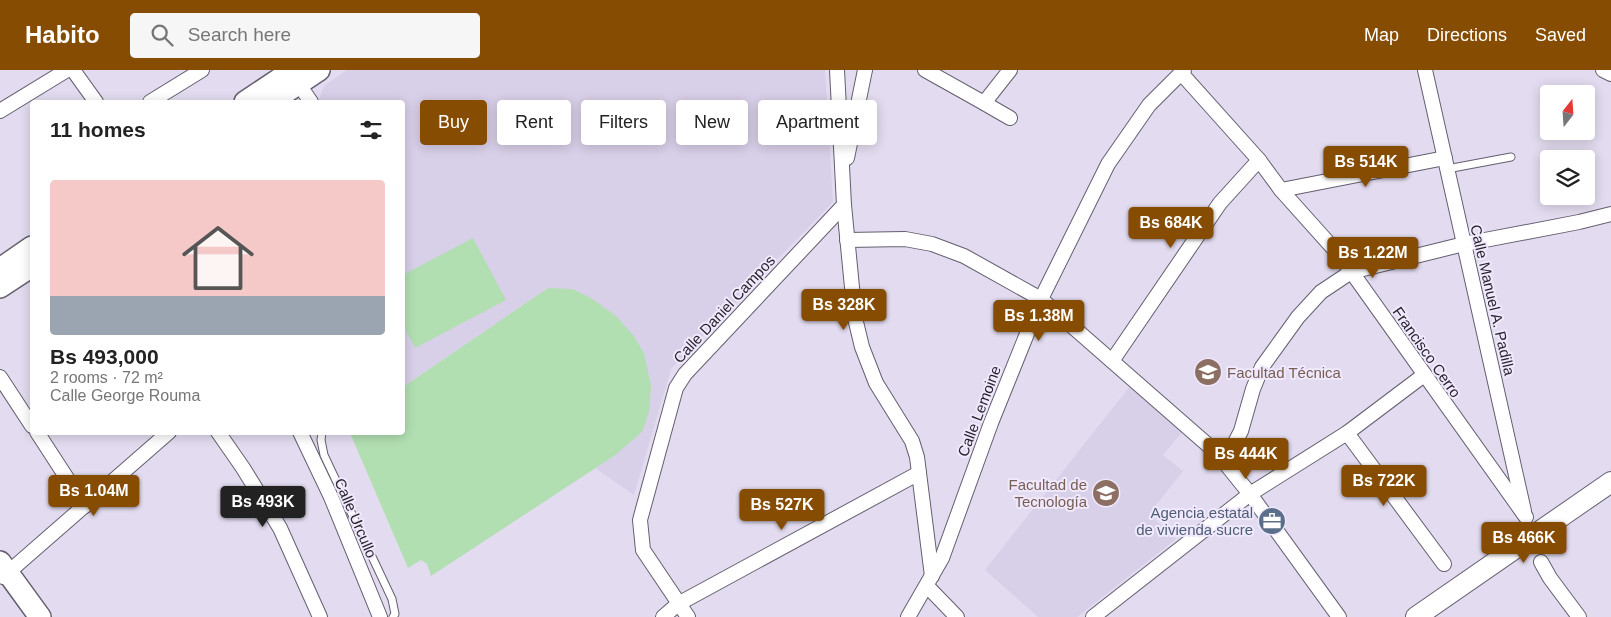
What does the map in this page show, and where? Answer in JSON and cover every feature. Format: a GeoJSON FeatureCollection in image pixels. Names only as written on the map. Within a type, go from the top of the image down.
{"type":"FeatureCollection","features":[{"type":"Feature","properties":{"kind":"main road"},"geometry":{"type":"LineString","coordinates":[[249,100],[296,77],[319,70]]}},
{"type":"Feature","properties":{"kind":"main road"},"geometry":{"type":"LineString","coordinates":[[273,100],[296,77]]}},
{"type":"Feature","properties":{"kind":"main road"},"geometry":{"type":"LineString","coordinates":[[0,269],[30,247]]}},
{"type":"Feature","properties":{"kind":"main road"},"geometry":{"type":"LineString","coordinates":[[0,287],[30,267]]}},
{"type":"Feature","properties":{"kind":"main road"},"geometry":{"type":"LineString","coordinates":[[1416,617],[1611,482]]}},
{"type":"Feature","properties":{"kind":"main road"},"geometry":{"type":"LineString","coordinates":[[2,575],[23,617]]}},
{"type":"Feature","properties":{"kind":"main road"},"geometry":{"type":"LineString","coordinates":[[2,575],[40,617]]}},
{"type":"Feature","properties":{"kind":"street"},"geometry":{"type":"LineString","coordinates":[[0,111],[67,70]]}},
{"type":"Feature","properties":{"kind":"street"},"geometry":{"type":"LineString","coordinates":[[73,70],[95,100]]}},
{"type":"Feature","properties":{"kind":"street"},"geometry":{"type":"LineString","coordinates":[[153,100],[202,70]]}},
{"type":"Feature","properties":{"kind":"street"},"geometry":{"type":"LineString","coordinates":[[837,70],[844,204],[855,318],[862,347],[876,383],[912,441],[917,456],[929,581],[957,617]]}},
{"type":"Feature","properties":{"kind":"street"},"geometry":{"type":"LineString","coordinates":[[843,179],[865,70]]}},
{"type":"Feature","properties":{"kind":"street"},"geometry":{"type":"LineString","coordinates":[[924,70],[1010,118]]}},
{"type":"Feature","properties":{"kind":"street"},"geometry":{"type":"LineString","coordinates":[[984,103],[1010,70]]}},
{"type":"Feature","properties":{"kind":"street","name":"Calle Manuel A. Padilla"},"geometry":{"type":"LineString","coordinates":[[1425,70],[1526,517],[1534,536]]}},
{"type":"Feature","properties":{"kind":"street"},"geometry":{"type":"LineString","coordinates":[[1603,70],[1611,74]]}},
{"type":"Feature","properties":{"kind":"street","name":"Francisco Cerro"},"geometry":{"type":"LineString","coordinates":[[1183,71],[1259,160],[1282,190],[1341,257],[1526,517]]}},
{"type":"Feature","properties":{"kind":"street","name":"Calle Lemoine"},"geometry":{"type":"LineString","coordinates":[[908,617],[942,558],[990,423],[1041,299],[1108,164],[1150,105],[1183,71]]}},
{"type":"Feature","properties":{"kind":"street"},"geometry":{"type":"LineString","coordinates":[[296,77],[310,100]]}},
{"type":"Feature","properties":{"kind":"street"},"geometry":{"type":"LineString","coordinates":[[1112,361],[1220,203],[1259,160]]}},
{"type":"Feature","properties":{"kind":"street"},"geometry":{"type":"LineString","coordinates":[[1282,190],[1446,164]]}},
{"type":"Feature","properties":{"kind":"street","name":"Calle Daniel Campos"},"geometry":{"type":"LineString","coordinates":[[688,617],[643,550],[640,520],[676,388],[685,374],[844,204]]}},
{"type":"Feature","properties":{"kind":"street"},"geometry":{"type":"LineString","coordinates":[[1224,462],[1228,458],[1241,431],[1253,389],[1262,367],[1298,317],[1321,292],[1351,272],[1464,244],[1580,222],[1611,214]]}},
{"type":"Feature","properties":{"kind":"street"},"geometry":{"type":"LineString","coordinates":[[848,240],[905,239],[932,244],[964,256],[1041,299],[1217,453],[1250,494],[1339,617]]}},
{"type":"Feature","properties":{"kind":"street"},"geometry":{"type":"LineString","coordinates":[[1093,617],[1250,494],[1347,433],[1424,375]]}},
{"type":"Feature","properties":{"kind":"street"},"geometry":{"type":"LineString","coordinates":[[0,377],[30,423]]}},
{"type":"Feature","properties":{"kind":"street"},"geometry":{"type":"LineString","coordinates":[[1347,433],[1444,564]]}},
{"type":"Feature","properties":{"kind":"street"},"geometry":{"type":"LineString","coordinates":[[39,435],[85,506]]}},
{"type":"Feature","properties":{"kind":"street"},"geometry":{"type":"LineString","coordinates":[[2,575],[85,506],[166,435]]}},
{"type":"Feature","properties":{"kind":"street"},"geometry":{"type":"LineString","coordinates":[[220,435],[280,528],[320,617]]}},
{"type":"Feature","properties":{"kind":"street","name":"Calle Urcullo"},"geometry":{"type":"LineString","coordinates":[[301,435],[331,497],[380,617]]}},
{"type":"Feature","properties":{"kind":"street"},"geometry":{"type":"LineString","coordinates":[[663,617],[678,604],[919,473]]}},
{"type":"Feature","properties":{"kind":"street"},"geometry":{"type":"LineString","coordinates":[[1542,562],[1550,578],[1579,617]]}},
{"type":"Feature","properties":{"kind":"lane"},"geometry":{"type":"LineString","coordinates":[[1446,164],[1511,157]]}},
{"type":"Feature","properties":{"kind":"lane"},"geometry":{"type":"LineString","coordinates":[[322,435],[324,455],[392,599],[394,617]]}},
{"type":"Feature","properties":{"kind":"shaded area"},"geometry":{"type":"Polygon","coordinates":[[[347,70],[825,70],[827,100],[758,100],[758,145],[830,145],[833,202],[671,369],[634,495],[595,468],[614,456],[548,288],[405,386],[405,100],[319,99],[324,86],[347,70]]]}},
{"type":"Feature","properties":{"kind":"shaded area","name":"Facultad de Tecnología"},"geometry":{"type":"Polygon","coordinates":[[[1130,386],[1183,431],[1163,455],[1183,471],[1149,514],[1176,539],[1077,617],[1038,617],[985,570],[1130,386]]]}},
{"type":"Feature","properties":{"kind":"green space"},"geometry":{"type":"Polygon","coordinates":[[[473,238],[506,300],[415,348],[405,329],[405,274],[473,238]]]}},
{"type":"Feature","properties":{"kind":"green space"},"geometry":{"type":"Polygon","coordinates":[[[548,288],[572,289],[591,298],[616,316],[633,335],[644,353],[651,386],[649,411],[642,432],[614,456],[431,576],[427,564],[421,560],[408,568],[351,435],[405,435],[405,386],[548,288]]]}},
{"type":"Feature","properties":{"kind":"place","name":"Facultad Técnica"},"geometry":{"type":"Point","coordinates":[1208,372]}},
{"type":"Feature","properties":{"kind":"place","name":"Facultad de Tecnología"},"geometry":{"type":"Point","coordinates":[1106,493]}},
{"type":"Feature","properties":{"kind":"place","name":"Agencia estatal de vivienda sucre"},"geometry":{"type":"Point","coordinates":[1272,521]}}]}
